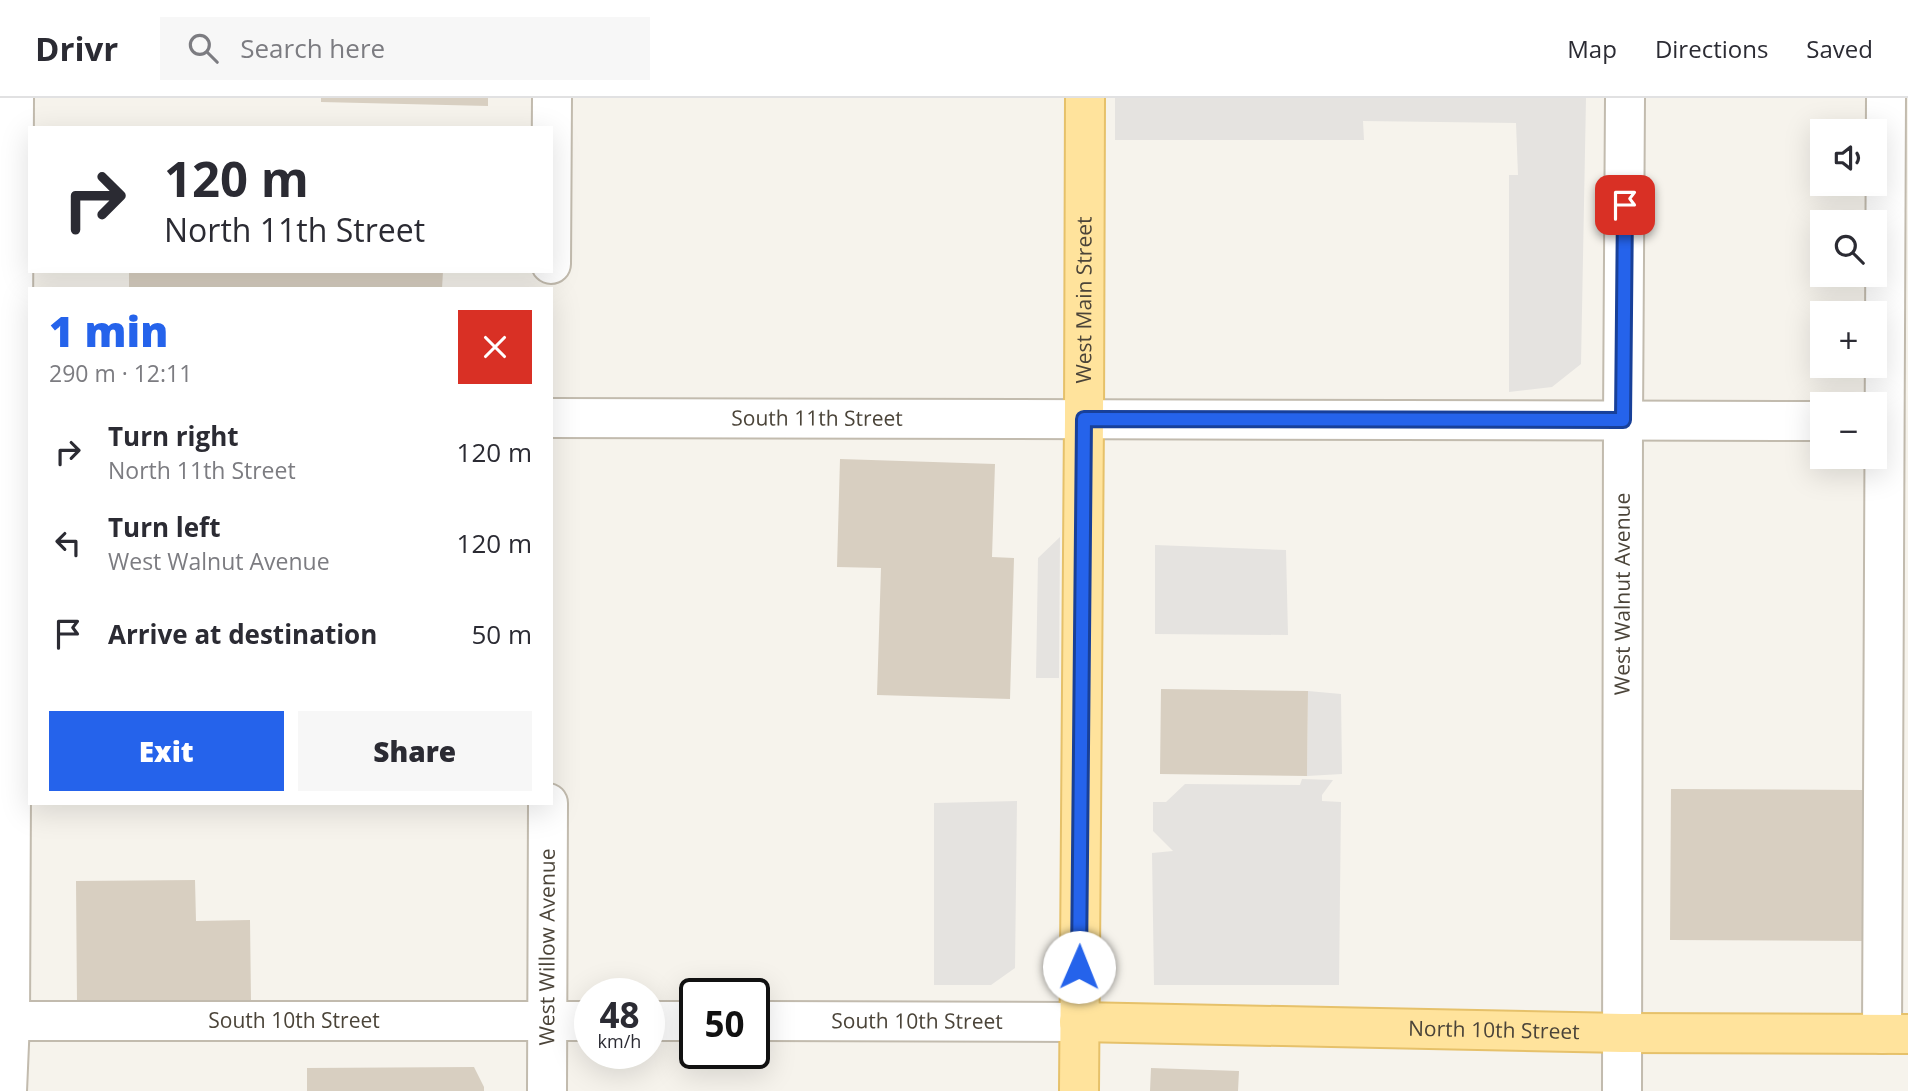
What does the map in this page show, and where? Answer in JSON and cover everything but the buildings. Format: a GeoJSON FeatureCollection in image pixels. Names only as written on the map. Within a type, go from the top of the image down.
{"type":"FeatureCollection","features":[{"type":"Feature","properties":{"kind":"main road","name":"West Main Street"},"geometry":{"type":"LineString","coordinates":[[1079,1091],[1085,98]]}},
{"type":"Feature","properties":{"kind":"main road","name":"North 10th Street"},"geometry":{"type":"LineString","coordinates":[[1079,1022],[1623,1033],[1895,1034]]}},
{"type":"Feature","properties":{"kind":"street"},"geometry":{"type":"LineString","coordinates":[[7,1091],[5,1021],[14,409],[14,98]]}},
{"type":"Feature","properties":{"kind":"street"},"geometry":{"type":"LineString","coordinates":[[552,98],[552,126]]}},
{"type":"Feature","properties":{"kind":"street","name":"West Walnut Avenue"},"geometry":{"type":"LineString","coordinates":[[1622,1091],[1625,98]]}},
{"type":"Feature","properties":{"kind":"street"},"geometry":{"type":"LineString","coordinates":[[1886,98],[1895,1034]]}},
{"type":"Feature","properties":{"kind":"street","name":"South 11th Street"},"geometry":{"type":"LineString","coordinates":[[553,418],[1810,421]]}},
{"type":"Feature","properties":{"kind":"street","name":"West Willow Avenue"},"geometry":{"type":"LineString","coordinates":[[547,1091],[548,805]]}},
{"type":"Feature","properties":{"kind":"street","name":"South 10th Street"},"geometry":{"type":"LineString","coordinates":[[5,1021],[574,1021]]}},
{"type":"Feature","properties":{"kind":"street","name":"South 10th Street"},"geometry":{"type":"LineString","coordinates":[[770,1021],[1079,1022]]}},
{"type":"Feature","properties":{"kind":"shaded area"},"geometry":{"type":"Polygon","coordinates":[[[1115,98],[1586,98],[1581,364],[1552,387],[1509,392],[1509,175],[1518,175],[1516,123],[1363,121],[1364,140],[1115,140],[1115,98]]]}},
{"type":"Feature","properties":{"kind":"shaded area"},"geometry":{"type":"Polygon","coordinates":[[[1060,537],[1059,678],[1036,678],[1038,558],[1060,537]]]}},
{"type":"Feature","properties":{"kind":"shaded area"},"geometry":{"type":"Polygon","coordinates":[[[1155,545],[1286,550],[1288,635],[1155,634],[1155,545]]]}},
{"type":"Feature","properties":{"kind":"shaded area"},"geometry":{"type":"Polygon","coordinates":[[[1308,691],[1341,694],[1342,774],[1307,776],[1308,691]]]}},
{"type":"Feature","properties":{"kind":"shaded area"},"geometry":{"type":"Polygon","coordinates":[[[1302,779],[1333,780],[1322,795],[1322,801],[1341,802],[1339,985],[1154,985],[1152,853],[1173,851],[1153,831],[1153,802],[1166,802],[1185,784],[1300,785],[1302,779]]]}},
{"type":"Feature","properties":{"kind":"shaded area"},"geometry":{"type":"Polygon","coordinates":[[[1017,801],[1015,968],[991,985],[934,985],[934,803],[1017,801]]]}},
{"type":"Feature","properties":{"kind":"route"},"geometry":{"type":"LineString","coordinates":[[1079,967],[1084,419],[1623,420],[1625,205]]}}]}
